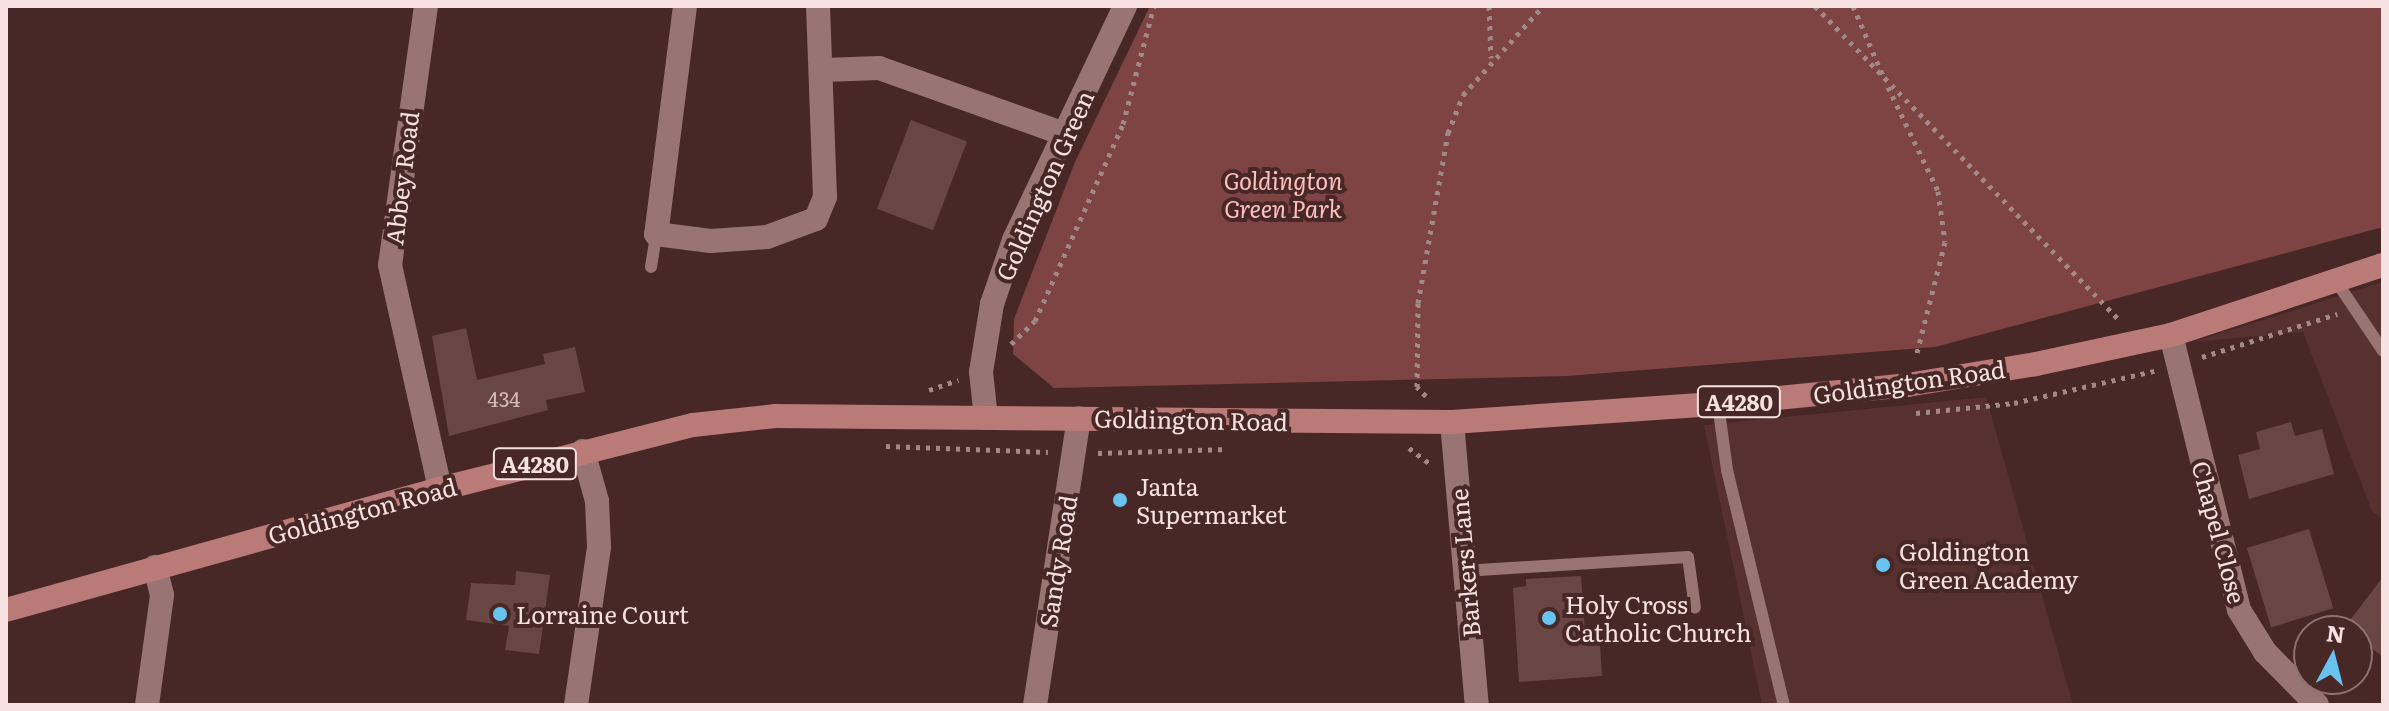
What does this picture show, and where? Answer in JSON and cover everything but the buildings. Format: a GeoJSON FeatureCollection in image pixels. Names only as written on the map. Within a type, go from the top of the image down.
{"type":"FeatureCollection","features":[{"type":"Feature","properties":{"kind":"main road","name":"Goldington Road"},"geometry":{"type":"LineString","coordinates":[[6,610],[440,489],[693,425],[776,416],[1452,422],[1718,404],[1907,385],[2171,335],[2383,265]]}},
{"type":"Feature","properties":{"kind":"street","name":"Abbey Road"},"geometry":{"type":"LineString","coordinates":[[426,6],[393,215],[390,265],[440,489]]}},
{"type":"Feature","properties":{"kind":"street"},"geometry":{"type":"LineString","coordinates":[[685,6],[656,234],[711,241],[767,237],[816,219],[825,197],[823,70],[818,6]]}},
{"type":"Feature","properties":{"kind":"street","name":"Goldington Green"},"geometry":{"type":"LineString","coordinates":[[986,418],[981,372],[992,304],[1014,240],[1067,135],[1125,6]]}},
{"type":"Feature","properties":{"kind":"street"},"geometry":{"type":"LineString","coordinates":[[823,70],[879,68],[1067,135]]}},
{"type":"Feature","properties":{"kind":"street","name":"Chapel Close"},"geometry":{"type":"LineString","coordinates":[[2171,335],[2239,610],[2265,652],[2317,705]]}},
{"type":"Feature","properties":{"kind":"street","name":"Sandy Road"},"geometry":{"type":"LineString","coordinates":[[1035,705],[1079,418]]}},
{"type":"Feature","properties":{"kind":"street","name":"Barkers Lane"},"geometry":{"type":"LineString","coordinates":[[1452,422],[1477,705]]}},
{"type":"Feature","properties":{"kind":"street"},"geometry":{"type":"LineString","coordinates":[[576,705],[599,547],[597,501],[583,451]]}},
{"type":"Feature","properties":{"kind":"street"},"geometry":{"type":"LineString","coordinates":[[147,705],[162,595],[155,567]]}},
{"type":"Feature","properties":{"kind":"lane"},"geometry":{"type":"LineString","coordinates":[[651,267],[656,234]]}},
{"type":"Feature","properties":{"kind":"lane"},"geometry":{"type":"LineString","coordinates":[[2336,281],[2383,351]]}},
{"type":"Feature","properties":{"kind":"lane"},"geometry":{"type":"LineString","coordinates":[[1718,404],[1727,470],[1784,705]]}},
{"type":"Feature","properties":{"kind":"lane"},"geometry":{"type":"LineString","coordinates":[[1464,571],[1688,557],[1695,608]]}},
{"type":"Feature","properties":{"kind":"path"},"geometry":{"type":"LineString","coordinates":[[1489,6],[1491,59]]}},
{"type":"Feature","properties":{"kind":"path"},"geometry":{"type":"LineString","coordinates":[[1452,422],[1417,387],[1418,303],[1448,133],[1463,95],[1491,59],[1543,6]]}},
{"type":"Feature","properties":{"kind":"path"},"geometry":{"type":"LineString","coordinates":[[1815,6],[1885,82],[2140,341]]}},
{"type":"Feature","properties":{"kind":"path"},"geometry":{"type":"LineString","coordinates":[[1853,6],[1885,82],[1938,191],[1945,242],[1907,385]]}},
{"type":"Feature","properties":{"kind":"path"},"geometry":{"type":"LineString","coordinates":[[1910,414],[2014,403],[2179,365],[2355,308]]}},
{"type":"Feature","properties":{"kind":"path"},"geometry":{"type":"LineString","coordinates":[[1404,444],[1427,463],[1454,464]]}},
{"type":"Feature","properties":{"kind":"path"},"geometry":{"type":"LineString","coordinates":[[882,446],[1073,453],[1232,449]]}},
{"type":"Feature","properties":{"kind":"shaded area"},"geometry":{"type":"Polygon","coordinates":[[[2383,282],[2383,520],[2372,511],[2303,332],[2193,342],[2383,282]]]}},
{"type":"Feature","properties":{"kind":"shaded area","name":"Goldington Green Academy"},"geometry":{"type":"Polygon","coordinates":[[[1986,397],[2073,705],[1762,705],[1704,425],[1986,397]]]}},
{"type":"Feature","properties":{"kind":"green space","name":"Goldington Green Park"},"geometry":{"type":"Polygon","coordinates":[[[1150,6],[2383,6],[2383,227],[1935,347],[1567,376],[1054,388],[1013,354],[1014,319],[1075,162],[1150,6]]]}},
{"type":"Feature","properties":{"kind":"place","name":"Janta Supermarket"},"geometry":{"type":"Point","coordinates":[1120,500]}},
{"type":"Feature","properties":{"kind":"place","name":"Goldington Green Academy"},"geometry":{"type":"Point","coordinates":[1883,565]}},
{"type":"Feature","properties":{"kind":"place","name":"Lorraine Court"},"geometry":{"type":"Point","coordinates":[500,614]}},
{"type":"Feature","properties":{"kind":"place","name":"Holy Cross Catholic Church"},"geometry":{"type":"Point","coordinates":[1549,618]}}]}
